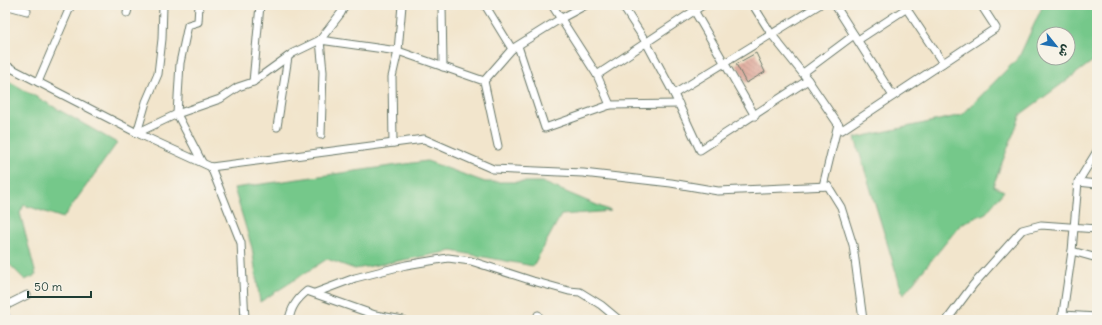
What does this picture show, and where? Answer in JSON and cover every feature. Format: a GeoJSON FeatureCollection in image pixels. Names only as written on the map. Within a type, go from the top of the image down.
{"type":"FeatureCollection","features":[{"type":"Feature","properties":{"kind":"street"},"geometry":{"type":"LineString","coordinates":[[5,5],[27,11]]}},
{"type":"Feature","properties":{"kind":"street"},"geometry":{"type":"LineString","coordinates":[[38,82],[71,5]]}},
{"type":"Feature","properties":{"kind":"street"},"geometry":{"type":"LineString","coordinates":[[127,13],[129,5]]}},
{"type":"Feature","properties":{"kind":"street"},"geometry":{"type":"LineString","coordinates":[[137,133],[146,102],[158,74],[162,39],[163,5]]}},
{"type":"Feature","properties":{"kind":"street"},"geometry":{"type":"LineString","coordinates":[[199,5],[198,22],[188,24],[180,63],[177,114],[202,163]]}},
{"type":"Feature","properties":{"kind":"street"},"geometry":{"type":"LineString","coordinates":[[253,82],[260,5]]}},
{"type":"Feature","properties":{"kind":"street"},"geometry":{"type":"LineString","coordinates":[[137,133],[177,114],[220,99],[238,87],[253,82],[293,53],[320,40],[341,13],[345,5]]}},
{"type":"Feature","properties":{"kind":"street"},"geometry":{"type":"LineString","coordinates":[[393,143],[392,77],[398,51],[402,5]]}},
{"type":"Feature","properties":{"kind":"street"},"geometry":{"type":"LineString","coordinates":[[442,5],[443,67]]}},
{"type":"Feature","properties":{"kind":"street"},"geometry":{"type":"LineString","coordinates":[[485,5],[515,47],[545,128],[610,105],[679,104]]}},
{"type":"Feature","properties":{"kind":"street"},"geometry":{"type":"LineString","coordinates":[[552,5],[598,75],[610,105]]}},
{"type":"Feature","properties":{"kind":"street"},"geometry":{"type":"LineString","coordinates":[[484,81],[515,47],[586,5]]}},
{"type":"Feature","properties":{"kind":"street"},"geometry":{"type":"LineString","coordinates":[[622,5],[646,42],[674,94],[700,150],[755,116],[808,80]]}},
{"type":"Feature","properties":{"kind":"street"},"geometry":{"type":"LineString","coordinates":[[598,75],[693,8],[703,5]]}},
{"type":"Feature","properties":{"kind":"street"},"geometry":{"type":"LineString","coordinates":[[753,5],[772,35],[803,73],[842,130],[996,28],[981,5]]}},
{"type":"Feature","properties":{"kind":"street"},"geometry":{"type":"LineString","coordinates":[[674,94],[819,5]]}},
{"type":"Feature","properties":{"kind":"street"},"geometry":{"type":"LineString","coordinates":[[835,5],[893,96]]}},
{"type":"Feature","properties":{"kind":"street"},"geometry":{"type":"LineString","coordinates":[[803,73],[906,7],[943,63]]}},
{"type":"Feature","properties":{"kind":"street"},"geometry":{"type":"LineString","coordinates":[[693,8],[755,116]]}},
{"type":"Feature","properties":{"kind":"street"},"geometry":{"type":"LineString","coordinates":[[320,40],[398,51],[484,81]]}},
{"type":"Feature","properties":{"kind":"street"},"geometry":{"type":"LineString","coordinates":[[320,40],[323,72],[321,135]]}},
{"type":"Feature","properties":{"kind":"street"},"geometry":{"type":"LineString","coordinates":[[277,126],[288,57]]}},
{"type":"Feature","properties":{"kind":"street"},"geometry":{"type":"LineString","coordinates":[[5,65],[137,133],[211,167],[424,139],[493,169],[583,173],[671,183],[718,191],[828,186],[841,207],[853,245],[863,320]]}},
{"type":"Feature","properties":{"kind":"street"},"geometry":{"type":"LineString","coordinates":[[484,81],[498,146]]}},
{"type":"Feature","properties":{"kind":"street"},"geometry":{"type":"LineString","coordinates":[[823,186],[838,124]]}},
{"type":"Feature","properties":{"kind":"street"},"geometry":{"type":"LineString","coordinates":[[1097,151],[1078,182],[1072,251],[1062,317],[1097,317]]}},
{"type":"Feature","properties":{"kind":"street"},"geometry":{"type":"LineString","coordinates":[[211,167],[241,243],[245,320]]}},
{"type":"Feature","properties":{"kind":"street"},"geometry":{"type":"LineString","coordinates":[[1078,182],[1097,184]]}},
{"type":"Feature","properties":{"kind":"street"},"geometry":{"type":"LineString","coordinates":[[947,320],[973,285],[1022,230],[1041,225],[1097,229]]}},
{"type":"Feature","properties":{"kind":"street"},"geometry":{"type":"LineString","coordinates":[[1072,251],[1097,258]]}},
{"type":"Feature","properties":{"kind":"street"},"geometry":{"type":"LineString","coordinates":[[314,293],[355,278],[406,265],[448,258],[471,261],[533,282],[569,291],[580,292],[601,305],[619,320]]}},
{"type":"Feature","properties":{"kind":"street"},"geometry":{"type":"LineString","coordinates":[[289,320],[291,310],[299,298],[308,291],[375,315],[402,320]]}},
{"type":"Feature","properties":{"kind":"street"},"geometry":{"type":"LineString","coordinates":[[5,306],[27,295]]}},
{"type":"Feature","properties":{"kind":"green space"},"geometry":{"type":"Polygon","coordinates":[[[1043,5],[1097,5],[1097,58],[1021,114],[993,186],[1004,191],[986,213],[961,224],[903,295],[855,138],[962,115],[1019,57],[1043,5]]]}},
{"type":"Feature","properties":{"kind":"green space"},"geometry":{"type":"Polygon","coordinates":[[[5,79],[117,143],[63,218],[24,205],[20,213],[36,275],[25,280],[5,260],[5,79]]]}},
{"type":"Feature","properties":{"kind":"green space"},"geometry":{"type":"Polygon","coordinates":[[[427,161],[485,182],[542,182],[611,211],[561,215],[533,266],[452,251],[355,269],[327,259],[260,302],[252,248],[234,188],[427,161]]]}},
{"type":"Feature","properties":{"kind":"building"},"geometry":{"type":"Polygon","coordinates":[[[756,53],[765,72],[746,83],[736,64],[756,53]]]}}]}
